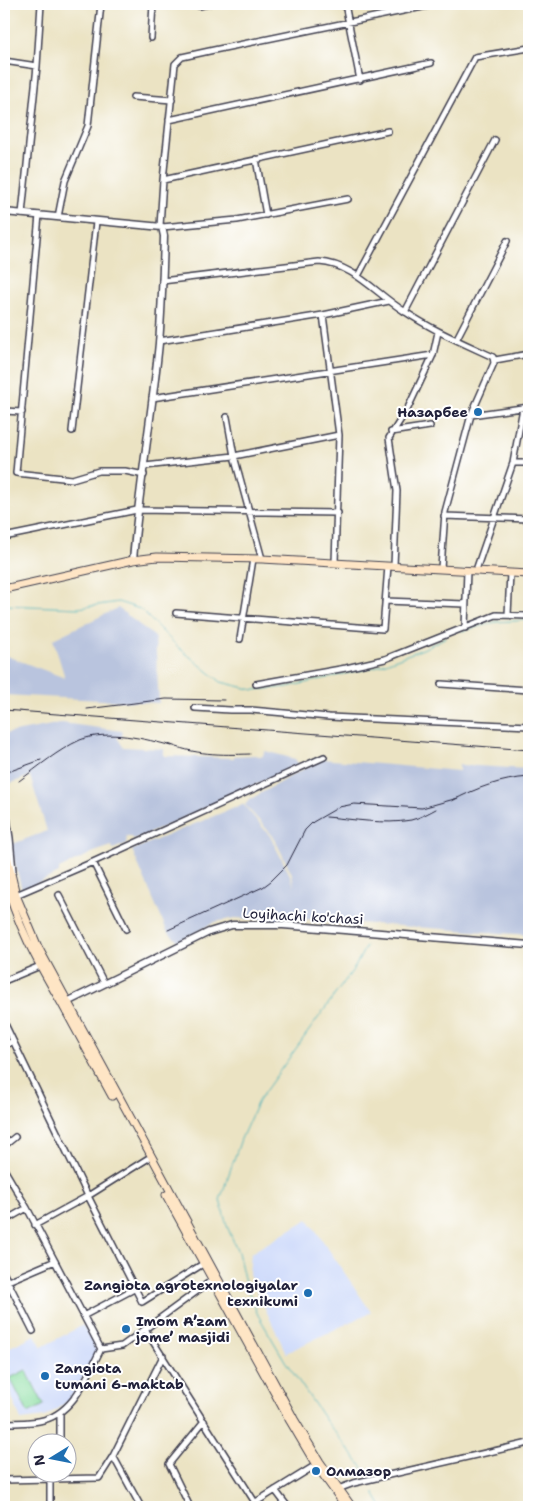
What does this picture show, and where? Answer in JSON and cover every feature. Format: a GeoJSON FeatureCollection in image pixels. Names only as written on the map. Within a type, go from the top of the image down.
{"type":"FeatureCollection","features":[{"type":"Feature","properties":{"kind":"main road"},"geometry":{"type":"LineString","coordinates":[[4,589],[133,560],[182,556],[529,574]]}},
{"type":"Feature","properties":{"kind":"main road"},"geometry":{"type":"LineString","coordinates":[[4,843],[10,899],[24,934],[40,966],[64,1003],[205,1263]]}},
{"type":"Feature","properties":{"kind":"main road"},"geometry":{"type":"LineString","coordinates":[[4,875],[8,886]]}},
{"type":"Feature","properties":{"kind":"main road"},"geometry":{"type":"LineString","coordinates":[[10,899],[31,933],[64,1003],[205,1263],[294,1419],[338,1489],[352,1507]]}},
{"type":"Feature","properties":{"kind":"main road"},"geometry":{"type":"LineString","coordinates":[[214,1279],[290,1421],[316,1465],[346,1507]]}},
{"type":"Feature","properties":{"kind":"street"},"geometry":{"type":"LineString","coordinates":[[22,214],[41,4]]}},
{"type":"Feature","properties":{"kind":"street"},"geometry":{"type":"LineString","coordinates":[[58,217],[64,182],[88,126],[101,4]]}},
{"type":"Feature","properties":{"kind":"street"},"geometry":{"type":"LineString","coordinates":[[151,38],[153,4]]}},
{"type":"Feature","properties":{"kind":"street"},"geometry":{"type":"LineString","coordinates":[[196,4],[199,6],[208,4]]}},
{"type":"Feature","properties":{"kind":"street"},"geometry":{"type":"LineString","coordinates":[[345,4],[360,80]]}},
{"type":"Feature","properties":{"kind":"street"},"geometry":{"type":"LineString","coordinates":[[133,560],[137,510],[144,475],[159,341],[164,236],[161,226],[163,180],[175,64],[182,57],[437,4]]}},
{"type":"Feature","properties":{"kind":"street"},"geometry":{"type":"LineString","coordinates":[[358,276],[475,57],[529,48]]}},
{"type":"Feature","properties":{"kind":"street"},"geometry":{"type":"LineString","coordinates":[[4,61],[36,66]]}},
{"type":"Feature","properties":{"kind":"street"},"geometry":{"type":"LineString","coordinates":[[169,120],[360,80],[431,63]]}},
{"type":"Feature","properties":{"kind":"street"},"geometry":{"type":"LineString","coordinates":[[133,97],[172,100]]}},
{"type":"Feature","properties":{"kind":"street"},"geometry":{"type":"LineString","coordinates":[[163,180],[388,131]]}},
{"type":"Feature","properties":{"kind":"street"},"geometry":{"type":"LineString","coordinates":[[405,312],[495,140]]}},
{"type":"Feature","properties":{"kind":"street"},"geometry":{"type":"LineString","coordinates":[[256,159],[266,215]]}},
{"type":"Feature","properties":{"kind":"street"},"geometry":{"type":"LineString","coordinates":[[4,212],[96,222],[161,226],[237,220],[348,199]]}},
{"type":"Feature","properties":{"kind":"street"},"geometry":{"type":"LineString","coordinates":[[39,215],[16,473],[72,479],[99,471],[125,470],[144,475]]}},
{"type":"Feature","properties":{"kind":"street"},"geometry":{"type":"LineString","coordinates":[[72,430],[96,222]]}},
{"type":"Feature","properties":{"kind":"street"},"geometry":{"type":"LineString","coordinates":[[456,340],[507,241]]}},
{"type":"Feature","properties":{"kind":"street"},"geometry":{"type":"LineString","coordinates":[[162,281],[319,262],[331,263],[358,276],[389,301],[438,332],[493,357],[495,360]]}},
{"type":"Feature","properties":{"kind":"street"},"geometry":{"type":"LineString","coordinates":[[159,341],[323,315],[389,301]]}},
{"type":"Feature","properties":{"kind":"street"},"geometry":{"type":"LineString","coordinates":[[323,315],[339,435],[335,563]]}},
{"type":"Feature","properties":{"kind":"street"},"geometry":{"type":"LineString","coordinates":[[176,613],[383,630],[385,601],[391,566],[397,490],[389,438],[391,432],[408,408],[433,354],[438,332]]}},
{"type":"Feature","properties":{"kind":"street"},"geometry":{"type":"LineString","coordinates":[[152,398],[433,354]]}},
{"type":"Feature","properties":{"kind":"street"},"geometry":{"type":"LineString","coordinates":[[495,360],[529,354]]}},
{"type":"Feature","properties":{"kind":"street"},"geometry":{"type":"LineString","coordinates":[[441,568],[444,516],[470,415],[495,360]]}},
{"type":"Feature","properties":{"kind":"street"},"geometry":{"type":"LineString","coordinates":[[470,415],[526,407],[512,463],[476,570]]}},
{"type":"Feature","properties":{"kind":"street"},"geometry":{"type":"LineString","coordinates":[[4,411],[22,412]]}},
{"type":"Feature","properties":{"kind":"street"},"geometry":{"type":"LineString","coordinates":[[227,417],[234,456],[262,559]]}},
{"type":"Feature","properties":{"kind":"street"},"geometry":{"type":"LineString","coordinates":[[391,432],[430,426]]}},
{"type":"Feature","properties":{"kind":"street"},"geometry":{"type":"LineString","coordinates":[[145,466],[234,456],[339,435]]}},
{"type":"Feature","properties":{"kind":"street"},"geometry":{"type":"LineString","coordinates":[[512,463],[529,463]]}},
{"type":"Feature","properties":{"kind":"street"},"geometry":{"type":"LineString","coordinates":[[4,537],[137,510],[338,514]]}},
{"type":"Feature","properties":{"kind":"street"},"geometry":{"type":"LineString","coordinates":[[444,516],[529,519]]}},
{"type":"Feature","properties":{"kind":"street"},"geometry":{"type":"LineString","coordinates":[[240,639],[253,559]]}},
{"type":"Feature","properties":{"kind":"street"},"geometry":{"type":"LineString","coordinates":[[465,628],[467,570]]}},
{"type":"Feature","properties":{"kind":"street"},"geometry":{"type":"LineString","coordinates":[[508,615],[510,573]]}},
{"type":"Feature","properties":{"kind":"street"},"geometry":{"type":"LineString","coordinates":[[385,601],[465,604]]}},
{"type":"Feature","properties":{"kind":"street"},"geometry":{"type":"LineString","coordinates":[[256,684],[385,659],[496,615],[529,616]]}},
{"type":"Feature","properties":{"kind":"street"},"geometry":{"type":"LineString","coordinates":[[442,684],[529,690]]}},
{"type":"Feature","properties":{"kind":"street"},"geometry":{"type":"LineString","coordinates":[[195,708],[251,710],[329,717],[529,726]]}},
{"type":"Feature","properties":{"kind":"street"},"geometry":{"type":"LineString","coordinates":[[10,899],[324,757]]}},
{"type":"Feature","properties":{"kind":"street"},"geometry":{"type":"LineString","coordinates":[[4,798],[10,838],[8,886]]}},
{"type":"Feature","properties":{"kind":"street"},"geometry":{"type":"LineString","coordinates":[[94,862],[126,929]]}},
{"type":"Feature","properties":{"kind":"street"},"geometry":{"type":"LineString","coordinates":[[59,895],[104,983]]}},
{"type":"Feature","properties":{"kind":"street","name":"Loyihachi ko'chasi"},"geometry":{"type":"LineString","coordinates":[[64,1003],[209,932],[232,925],[283,925],[529,945]]}},
{"type":"Feature","properties":{"kind":"street"},"geometry":{"type":"LineString","coordinates":[[4,981],[40,966]]}},
{"type":"Feature","properties":{"kind":"street"},"geometry":{"type":"LineString","coordinates":[[4,1022],[88,1196],[142,1302],[205,1263]]}},
{"type":"Feature","properties":{"kind":"street"},"geometry":{"type":"LineString","coordinates":[[4,1046],[13,1041]]}},
{"type":"Feature","properties":{"kind":"street"},"geometry":{"type":"LineString","coordinates":[[4,1146],[15,1137]]}},
{"type":"Feature","properties":{"kind":"street"},"geometry":{"type":"LineString","coordinates":[[35,1225],[88,1196],[147,1159]]}},
{"type":"Feature","properties":{"kind":"street"},"geometry":{"type":"LineString","coordinates":[[4,1169],[27,1208],[101,1349]]}},
{"type":"Feature","properties":{"kind":"street"},"geometry":{"type":"LineString","coordinates":[[4,1221],[27,1208]]}},
{"type":"Feature","properties":{"kind":"street"},"geometry":{"type":"LineString","coordinates":[[8,1281],[55,1262]]}},
{"type":"Feature","properties":{"kind":"street"},"geometry":{"type":"LineString","coordinates":[[4,1274],[33,1331]]}},
{"type":"Feature","properties":{"kind":"street"},"geometry":{"type":"LineString","coordinates":[[101,1349],[122,1346],[214,1279]]}},
{"type":"Feature","properties":{"kind":"street"},"geometry":{"type":"LineString","coordinates":[[84,1315],[136,1288]]}},
{"type":"Feature","properties":{"kind":"street"},"geometry":{"type":"LineString","coordinates":[[145,1329],[257,1505],[275,1490],[316,1465]]}},
{"type":"Feature","properties":{"kind":"street"},"geometry":{"type":"LineString","coordinates":[[4,1423],[40,1421],[60,1413],[71,1403],[77,1394],[101,1349]]}},
{"type":"Feature","properties":{"kind":"street"},"geometry":{"type":"LineString","coordinates":[[78,1477],[99,1478],[113,1456],[163,1356]]}},
{"type":"Feature","properties":{"kind":"street"},"geometry":{"type":"LineString","coordinates":[[60,1413],[60,1434]]}},
{"type":"Feature","properties":{"kind":"street"},"geometry":{"type":"LineString","coordinates":[[190,1507],[169,1464],[204,1421]]}},
{"type":"Feature","properties":{"kind":"street"},"geometry":{"type":"LineString","coordinates":[[338,1489],[354,1483],[529,1443]]}},
{"type":"Feature","properties":{"kind":"street"},"geometry":{"type":"LineString","coordinates":[[113,1456],[141,1507]]}},
{"type":"Feature","properties":{"kind":"street"},"geometry":{"type":"LineString","coordinates":[[4,1480],[28,1479]]}},
{"type":"Feature","properties":{"kind":"street"},"geometry":{"type":"LineString","coordinates":[[50,1484],[50,1507]]}},
{"type":"Feature","properties":{"kind":"street"},"geometry":{"type":"LineString","coordinates":[[275,1490],[288,1507]]}},
{"type":"Feature","properties":{"kind":"shaded area"},"geometry":{"type":"Polygon","coordinates":[[[118,608],[155,637],[159,703],[4,695],[4,655],[65,678],[53,639],[118,608]]]}},
{"type":"Feature","properties":{"kind":"shaded area"},"geometry":{"type":"Polygon","coordinates":[[[62,723],[122,731],[122,737],[117,737],[123,747],[164,749],[164,756],[234,758],[234,756],[256,755],[262,757],[265,751],[295,759],[299,765],[135,840],[127,836],[126,844],[113,849],[112,846],[94,852],[59,869],[59,873],[22,890],[10,845],[47,831],[30,776],[6,785],[4,778],[4,734],[62,723]]]}},
{"type":"Feature","properties":{"kind":"shaded area"},"geometry":{"type":"Polygon","coordinates":[[[321,759],[459,771],[459,765],[529,769],[529,935],[303,919],[302,914],[298,914],[299,922],[235,918],[215,922],[179,942],[167,931],[132,850],[243,804],[270,836],[291,877],[294,887],[292,874],[273,836],[245,805],[249,800],[321,759]]]}},
{"type":"Feature","properties":{"kind":"shaded area","name":"Zangiota agrotexnologiyalar texnikumi"},"geometry":{"type":"Polygon","coordinates":[[[308,1219],[371,1312],[286,1353],[249,1274],[251,1253],[308,1219]]]}},
{"type":"Feature","properties":{"kind":"shaded area","name":"Zangiota tumani 6-maktab"},"geometry":{"type":"Polygon","coordinates":[[[83,1325],[98,1353],[75,1391],[67,1402],[45,1417],[21,1420],[11,1395],[4,1369],[4,1350],[35,1335],[42,1347],[83,1325]]]}},
{"type":"Feature","properties":{"kind":"green space"},"geometry":{"type":"Polygon","coordinates":[[[26,1370],[44,1405],[28,1413],[10,1378],[26,1370]]]}},
{"type":"Feature","properties":{"kind":"waterway"},"geometry":{"type":"LineString","coordinates":[[4,605],[78,608],[118,602],[140,609],[178,647],[221,682],[254,690],[287,687],[375,667],[423,649],[446,637]]}},
{"type":"Feature","properties":{"kind":"waterway"},"geometry":{"type":"LineString","coordinates":[[462,631],[495,622],[529,620]]}},
{"type":"Feature","properties":{"kind":"waterway"},"geometry":{"type":"LineString","coordinates":[[364,1469],[326,1421],[285,1361],[258,1315],[245,1283],[238,1252],[227,1226],[220,1200],[241,1139],[258,1101],[355,967],[366,946]]}},
{"type":"Feature","properties":{"kind":"waterway"},"geometry":{"type":"LineString","coordinates":[[374,1493],[382,1507]]}},
{"type":"Feature","properties":{"kind":"railway"},"geometry":{"type":"LineString","coordinates":[[87,709],[166,699],[224,700]]}},
{"type":"Feature","properties":{"kind":"railway"},"geometry":{"type":"LineString","coordinates":[[4,710],[529,750]]}},
{"type":"Feature","properties":{"kind":"railway"},"geometry":{"type":"LineString","coordinates":[[19,781],[64,749],[80,740],[91,737],[102,735],[126,736],[172,746]]}},
{"type":"Feature","properties":{"kind":"railway"},"geometry":{"type":"LineString","coordinates":[[166,743],[197,752],[250,754]]}},
{"type":"Feature","properties":{"kind":"railway"},"geometry":{"type":"LineString","coordinates":[[5,773],[41,760]]}},
{"type":"Feature","properties":{"kind":"railway"},"geometry":{"type":"LineString","coordinates":[[452,801],[489,785],[529,777]]}},
{"type":"Feature","properties":{"kind":"railway"},"geometry":{"type":"LineString","coordinates":[[168,930],[263,887],[287,865],[305,830],[313,822],[339,807],[354,804],[422,808],[458,798]]}},
{"type":"Feature","properties":{"kind":"railway"},"geometry":{"type":"LineString","coordinates":[[326,817],[379,822],[401,821],[418,818],[436,809]]}},
{"type":"Feature","properties":{"kind":"place","name":"Назарбее"},"geometry":{"type":"Point","coordinates":[478,412]}},
{"type":"Feature","properties":{"kind":"place","name":"Zangiota agrotexnologiyalar texnikumi"},"geometry":{"type":"Point","coordinates":[308,1293]}},
{"type":"Feature","properties":{"kind":"place","name":"Imom A’zam jome’ masjidi"},"geometry":{"type":"Point","coordinates":[126,1329]}},
{"type":"Feature","properties":{"kind":"place","name":"Zangiota tumani 6-maktab"},"geometry":{"type":"Point","coordinates":[45,1376]}},
{"type":"Feature","properties":{"kind":"place","name":"Олмазор"},"geometry":{"type":"Point","coordinates":[316,1471]}}]}
